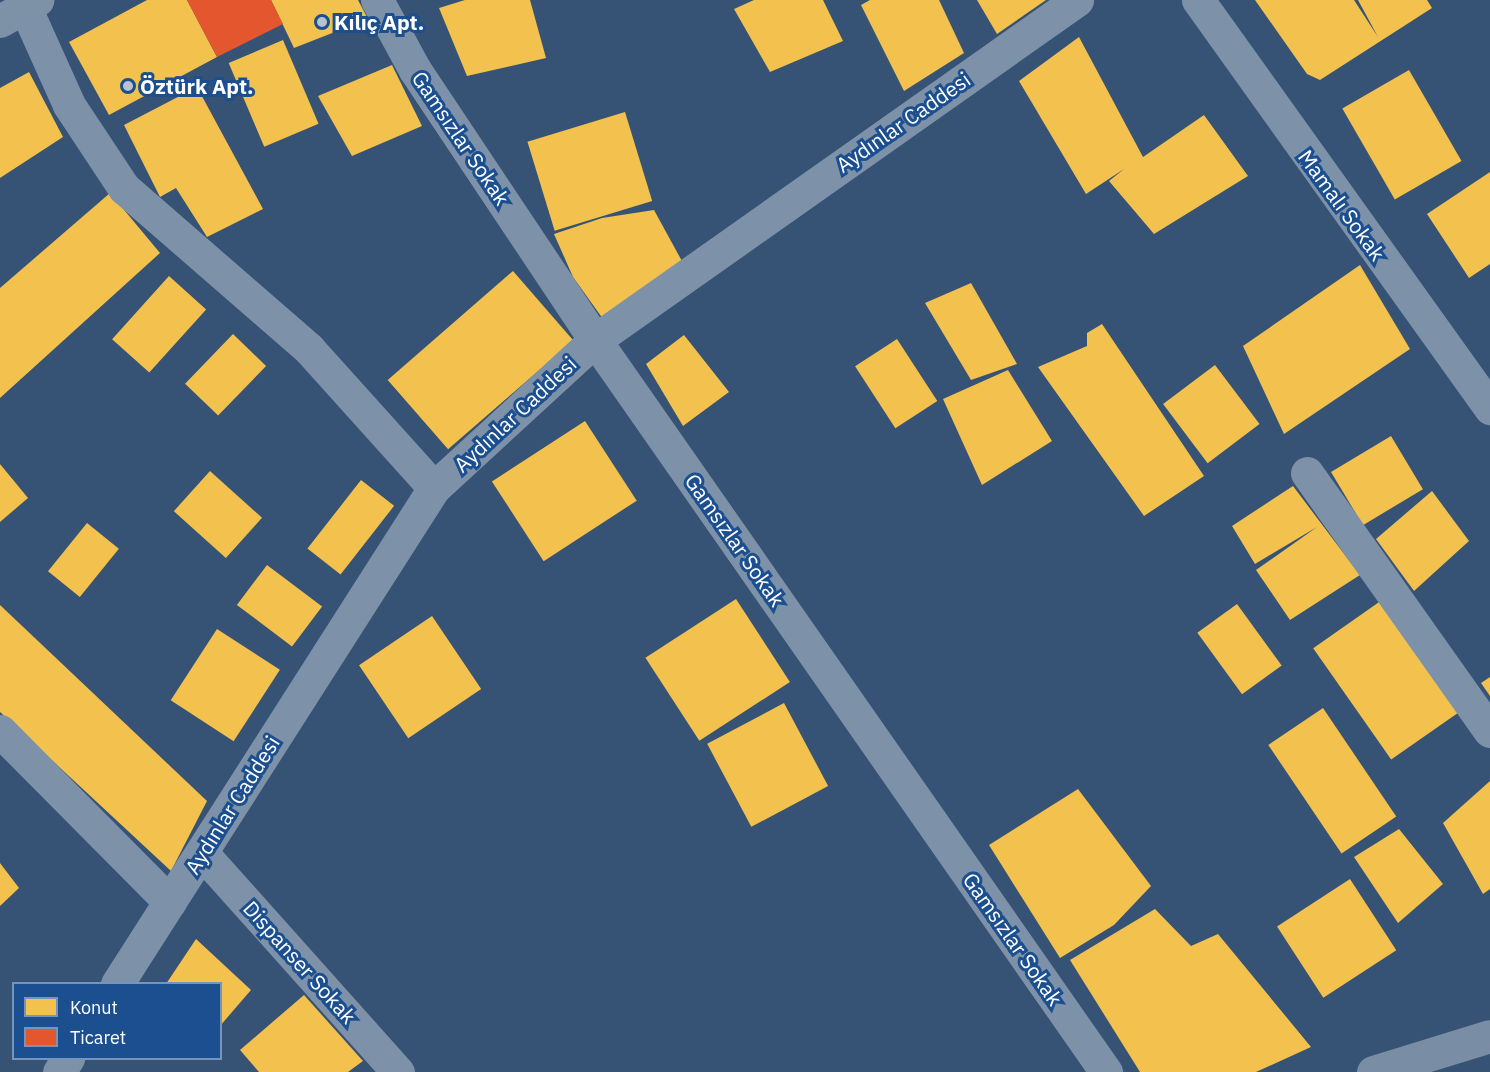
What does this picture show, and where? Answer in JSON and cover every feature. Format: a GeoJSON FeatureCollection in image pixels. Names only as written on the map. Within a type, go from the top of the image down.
{"type":"FeatureCollection","features":[{"type":"Feature","properties":{"kind":"main road"},"geometry":{"type":"LineString","coordinates":[[1373,1072],[1490,1036]]}},
{"type":"Feature","properties":{"kind":"street","name":"Gamsızlar Sokak"},"geometry":{"type":"LineString","coordinates":[[376,0],[415,70],[595,340],[1106,1072]]}},
{"type":"Feature","properties":{"kind":"street","name":"Aydınlar Caddesi"},"geometry":{"type":"LineString","coordinates":[[118,982],[434,488],[595,340],[1077,0]]}},
{"type":"Feature","properties":{"kind":"street","name":"Mamalı Sokak"},"geometry":{"type":"LineString","coordinates":[[1198,0],[1488,403]]}},
{"type":"Feature","properties":{"kind":"street"},"geometry":{"type":"LineString","coordinates":[[21,9],[69,105],[124,188],[309,349],[434,488]]}},
{"type":"Feature","properties":{"kind":"street"},"geometry":{"type":"LineString","coordinates":[[1307,473],[1490,731]]}},
{"type":"Feature","properties":{"kind":"street"},"geometry":{"type":"LineString","coordinates":[[0,731],[170,902]]}},
{"type":"Feature","properties":{"kind":"street","name":"Dispanser Sokak"},"geometry":{"type":"LineString","coordinates":[[202,853],[398,1072]]}},
{"type":"Feature","properties":{"kind":"building: Konut","name":"Öztürk Apt."},"geometry":{"type":"Polygon","coordinates":[[[147,0],[187,0],[217,57],[109,115],[69,42],[147,0]]]}},
{"type":"Feature","properties":{"kind":"building: Konut","name":"Kılıç Apt."},"geometry":{"type":"Polygon","coordinates":[[[271,0],[358,0],[368,19],[294,48],[271,0]]]}},
{"type":"Feature","properties":{"kind":"building: Konut"},"geometry":{"type":"Polygon","coordinates":[[[465,0],[530,0],[546,58],[467,76],[439,8],[465,0]]]}},
{"type":"Feature","properties":{"kind":"building: Konut"},"geometry":{"type":"Polygon","coordinates":[[[754,0],[823,0],[843,41],[770,72],[734,9],[754,0]]]}},
{"type":"Feature","properties":{"kind":"building: Konut"},"geometry":{"type":"Polygon","coordinates":[[[870,0],[939,0],[964,53],[904,91],[861,5],[870,0]]]}},
{"type":"Feature","properties":{"kind":"building: Konut"},"geometry":{"type":"Polygon","coordinates":[[[977,0],[1046,0],[997,34],[977,0]]]}},
{"type":"Feature","properties":{"kind":"building: Konut"},"geometry":{"type":"Polygon","coordinates":[[[1255,0],[1354,0],[1378,37],[1358,0],[1427,0],[1432,8],[1320,80],[1307,74],[1255,0]]]}},
{"type":"Feature","properties":{"kind":"building: Konut"},"geometry":{"type":"Polygon","coordinates":[[[1079,37],[1143,157],[1204,115],[1248,176],[1154,234],[1109,181],[1124,169],[1086,194],[1019,81],[1079,37]]]}},
{"type":"Feature","properties":{"kind":"building: Konut"},"geometry":{"type":"Polygon","coordinates":[[[283,40],[319,124],[264,147],[229,63],[283,40]]]}},
{"type":"Feature","properties":{"kind":"building: Konut"},"geometry":{"type":"Polygon","coordinates":[[[392,65],[422,126],[352,156],[318,96],[392,65]]]}},
{"type":"Feature","properties":{"kind":"building: Konut"},"geometry":{"type":"Polygon","coordinates":[[[1409,70],[1462,161],[1395,199],[1342,108],[1409,70]]]}},
{"type":"Feature","properties":{"kind":"building: Konut"},"geometry":{"type":"Polygon","coordinates":[[[29,72],[63,137],[0,178],[0,88],[29,72]]]}},
{"type":"Feature","properties":{"kind":"building: Konut"},"geometry":{"type":"Polygon","coordinates":[[[197,87],[263,209],[207,237],[176,188],[160,197],[124,125],[197,87]]]}},
{"type":"Feature","properties":{"kind":"building: Konut"},"geometry":{"type":"Polygon","coordinates":[[[625,112],[652,201],[555,231],[527,142],[625,112]]]}},
{"type":"Feature","properties":{"kind":"building: Konut"},"geometry":{"type":"Polygon","coordinates":[[[1490,172],[1490,264],[1469,278],[1427,214],[1490,172]]]}},
{"type":"Feature","properties":{"kind":"building: Konut"},"geometry":{"type":"Polygon","coordinates":[[[110,193],[160,253],[0,398],[0,288],[110,193]]]}},
{"type":"Feature","properties":{"kind":"building: Konut"},"geometry":{"type":"Polygon","coordinates":[[[654,210],[683,263],[603,319],[573,277],[554,234],[602,218],[654,210]]]}},
{"type":"Feature","properties":{"kind":"building: Konut"},"geometry":{"type":"Polygon","coordinates":[[[1360,265],[1410,349],[1284,434],[1243,346],[1360,265]]]}},
{"type":"Feature","properties":{"kind":"building: Konut"},"geometry":{"type":"Polygon","coordinates":[[[513,271],[573,340],[448,449],[388,380],[513,271]]]}},
{"type":"Feature","properties":{"kind":"building: Konut"},"geometry":{"type":"Polygon","coordinates":[[[169,276],[206,309],[149,373],[112,339],[169,276]]]}},
{"type":"Feature","properties":{"kind":"building: Konut"},"geometry":{"type":"Polygon","coordinates":[[[971,283],[1017,364],[971,380],[925,303],[971,283]]]}},
{"type":"Feature","properties":{"kind":"building: Konut"},"geometry":{"type":"Polygon","coordinates":[[[1102,324],[1204,476],[1144,516],[1038,367],[1087,346],[1087,333],[1102,324]]]}},
{"type":"Feature","properties":{"kind":"building: Konut"},"geometry":{"type":"Polygon","coordinates":[[[233,334],[266,366],[218,416],[185,384],[233,334]]]}},
{"type":"Feature","properties":{"kind":"building: Konut"},"geometry":{"type":"Polygon","coordinates":[[[684,335],[729,392],[683,426],[646,364],[684,335]]]}},
{"type":"Feature","properties":{"kind":"building: Konut"},"geometry":{"type":"Polygon","coordinates":[[[897,339],[937,401],[895,428],[855,366],[897,339]]]}},
{"type":"Feature","properties":{"kind":"building: Konut"},"geometry":{"type":"Polygon","coordinates":[[[1215,365],[1260,424],[1208,463],[1163,404],[1215,365]]]}},
{"type":"Feature","properties":{"kind":"building: Konut"},"geometry":{"type":"Polygon","coordinates":[[[1008,370],[1052,441],[982,485],[943,399],[1008,370]]]}},
{"type":"Feature","properties":{"kind":"building: Konut"},"geometry":{"type":"Polygon","coordinates":[[[585,421],[637,501],[544,561],[492,481],[585,421]]]}},
{"type":"Feature","properties":{"kind":"building: Konut"},"geometry":{"type":"Polygon","coordinates":[[[1391,436],[1423,489],[1363,525],[1331,472],[1391,436]]]}},
{"type":"Feature","properties":{"kind":"building: Konut"},"geometry":{"type":"Polygon","coordinates":[[[0,464],[28,498],[0,522],[0,464]]]}},
{"type":"Feature","properties":{"kind":"building: Konut"},"geometry":{"type":"Polygon","coordinates":[[[210,471],[262,518],[226,558],[174,511],[210,471]]]}},
{"type":"Feature","properties":{"kind":"building: Konut"},"geometry":{"type":"Polygon","coordinates":[[[361,480],[394,506],[341,574],[307,549],[361,480]]]}},
{"type":"Feature","properties":{"kind":"building: Konut"},"geometry":{"type":"Polygon","coordinates":[[[1293,486],[1360,575],[1290,620],[1256,570],[1317,527],[1255,564],[1232,526],[1293,486]]]}},
{"type":"Feature","properties":{"kind":"building: Konut"},"geometry":{"type":"Polygon","coordinates":[[[1432,491],[1469,541],[1414,591],[1376,539],[1432,491]]]}},
{"type":"Feature","properties":{"kind":"building: Konut"},"geometry":{"type":"Polygon","coordinates":[[[87,523],[119,549],[80,597],[48,571],[87,523]]]}},
{"type":"Feature","properties":{"kind":"building: Konut"},"geometry":{"type":"Polygon","coordinates":[[[267,565],[322,607],[292,646],[237,605],[267,565]]]}},
{"type":"Feature","properties":{"kind":"building: Konut"},"geometry":{"type":"Polygon","coordinates":[[[736,599],[790,682],[699,741],[645,658],[736,599]]]}},
{"type":"Feature","properties":{"kind":"building: Konut"},"geometry":{"type":"Polygon","coordinates":[[[1382,600],[1460,711],[1391,760],[1313,648],[1382,600]]]}},
{"type":"Feature","properties":{"kind":"building: Konut"},"geometry":{"type":"Polygon","coordinates":[[[1237,604],[1282,665],[1242,694],[1197,633],[1237,604]]]}},
{"type":"Feature","properties":{"kind":"building: Konut"},"geometry":{"type":"Polygon","coordinates":[[[0,605],[207,801],[171,871],[0,712],[0,605]]]}},
{"type":"Feature","properties":{"kind":"building: Konut"},"geometry":{"type":"Polygon","coordinates":[[[432,616],[481,689],[408,738],[359,665],[432,616]]]}},
{"type":"Feature","properties":{"kind":"building: Konut"},"geometry":{"type":"Polygon","coordinates":[[[217,629],[280,670],[234,741],[171,700],[217,629]]]}},
{"type":"Feature","properties":{"kind":"building: Konut"},"geometry":{"type":"Polygon","coordinates":[[[1490,677],[1490,696],[1481,683],[1490,677]]]}},
{"type":"Feature","properties":{"kind":"building: Konut"},"geometry":{"type":"Polygon","coordinates":[[[784,703],[828,786],[751,827],[707,744],[784,703]]]}},
{"type":"Feature","properties":{"kind":"building: Konut"},"geometry":{"type":"Polygon","coordinates":[[[1323,708],[1396,817],[1342,854],[1268,745],[1323,708]]]}},
{"type":"Feature","properties":{"kind":"building: Konut"},"geometry":{"type":"Polygon","coordinates":[[[1490,781],[1490,889],[1483,894],[1443,823],[1490,781]]]}},
{"type":"Feature","properties":{"kind":"building: Konut"},"geometry":{"type":"Polygon","coordinates":[[[1078,789],[1151,886],[1114,925],[1060,958],[989,845],[1078,789]]]}},
{"type":"Feature","properties":{"kind":"building: Konut"},"geometry":{"type":"Polygon","coordinates":[[[1399,829],[1443,884],[1398,923],[1354,857],[1399,829]]]}},
{"type":"Feature","properties":{"kind":"building: Konut"},"geometry":{"type":"Polygon","coordinates":[[[0,863],[19,888],[0,906],[0,863]]]}},
{"type":"Feature","properties":{"kind":"building: Konut"},"geometry":{"type":"Polygon","coordinates":[[[1350,879],[1396,950],[1323,998],[1277,926],[1350,879]]]}},
{"type":"Feature","properties":{"kind":"building: Konut"},"geometry":{"type":"Polygon","coordinates":[[[1155,909],[1191,946],[1218,934],[1311,1047],[1256,1072],[1140,1072],[1070,960],[1155,909]]]}},
{"type":"Feature","properties":{"kind":"building: Konut"},"geometry":{"type":"Polygon","coordinates":[[[196,939],[251,990],[222,1024],[222,982],[167,982],[196,939]]]}},
{"type":"Feature","properties":{"kind":"building: Konut"},"geometry":{"type":"Polygon","coordinates":[[[304,995],[363,1061],[348,1072],[259,1072],[240,1050],[304,995]]]}},
{"type":"Feature","properties":{"kind":"building: Ticaret"},"geometry":{"type":"Polygon","coordinates":[[[187,0],[271,0],[283,24],[217,57],[187,0]]]}},
{"type":"Feature","properties":{"kind":"place","name":"Kılıç Apt."},"geometry":{"type":"Point","coordinates":[322,22]}},
{"type":"Feature","properties":{"kind":"place","name":"Öztürk Apt."},"geometry":{"type":"Point","coordinates":[128,86]}}]}
